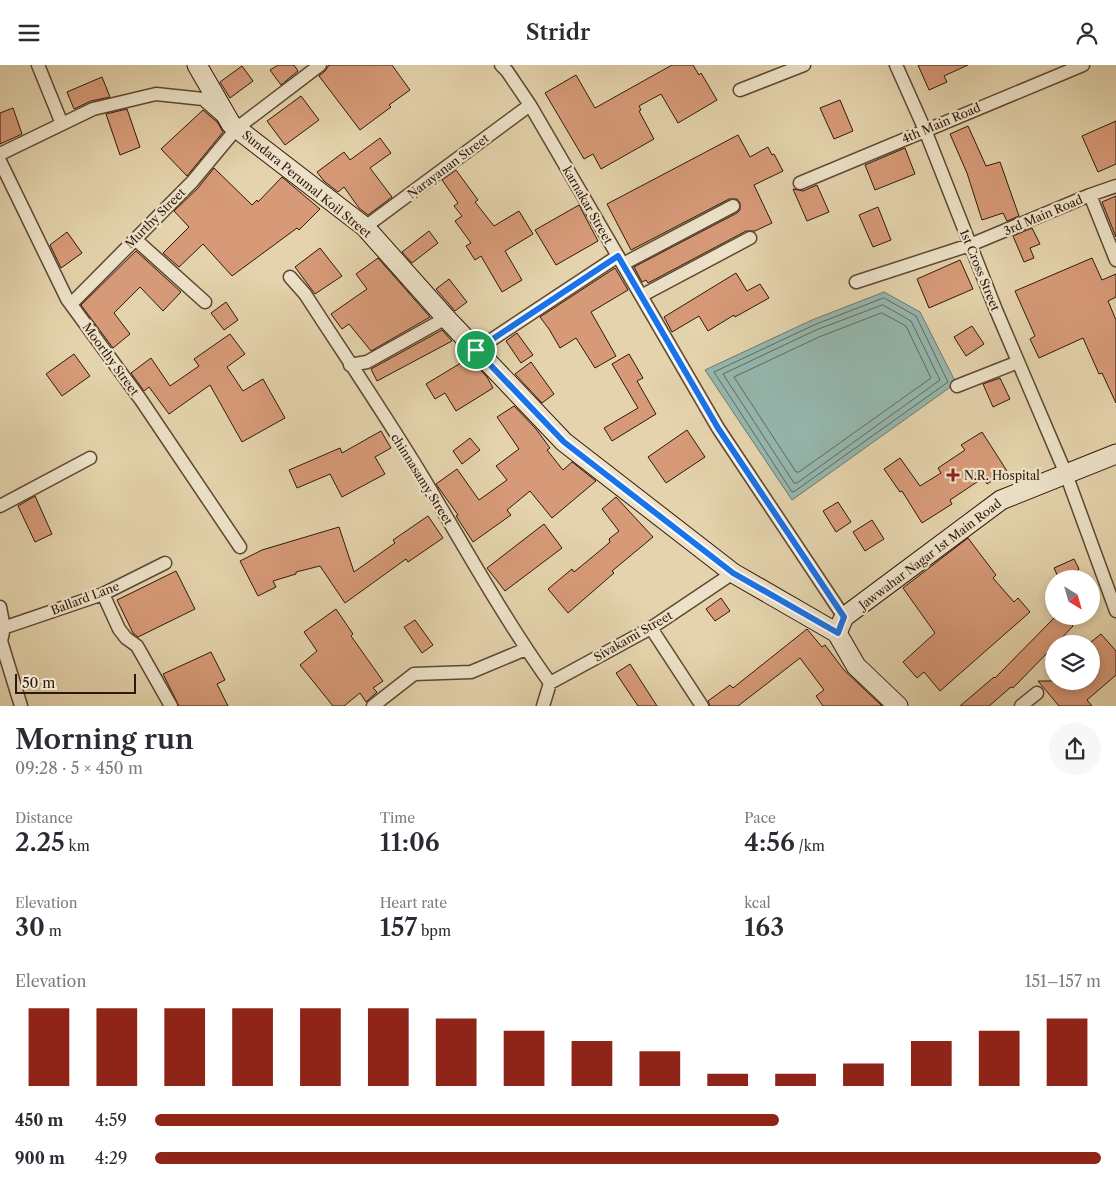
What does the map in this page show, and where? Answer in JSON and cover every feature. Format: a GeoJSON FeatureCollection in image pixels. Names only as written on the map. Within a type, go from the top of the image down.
{"type":"FeatureCollection","features":[{"type":"Feature","properties":{"kind":"street"},"geometry":{"type":"LineString","coordinates":[[38,65],[62,124]]}},
{"type":"Feature","properties":{"kind":"street","name":"Sundara Perumal Koil Street"},"geometry":{"type":"LineString","coordinates":[[198,65],[234,126],[365,227],[446,318],[564,442],[733,573],[841,625]]}},
{"type":"Feature","properties":{"kind":"street"},"geometry":{"type":"LineString","coordinates":[[740,90],[804,65]]}},
{"type":"Feature","properties":{"kind":"street","name":"1st Cross Street"},"geometry":{"type":"LineString","coordinates":[[896,65],[1066,474],[1116,611]]}},
{"type":"Feature","properties":{"kind":"street","name":"4th Main Road"},"geometry":{"type":"LineString","coordinates":[[800,183],[1083,65]]}},
{"type":"Feature","properties":{"kind":"street","name":"Murthy Street"},"geometry":{"type":"LineString","coordinates":[[71,304],[192,181],[234,126],[314,67]]}},
{"type":"Feature","properties":{"kind":"street","name":"karnakar Street"},"geometry":{"type":"LineString","coordinates":[[508,67],[718,428],[841,625]]}},
{"type":"Feature","properties":{"kind":"street"},"geometry":{"type":"LineString","coordinates":[[0,154],[93,109],[156,94],[203,99],[234,126]]}},
{"type":"Feature","properties":{"kind":"street","name":"Narayanan Street"},"geometry":{"type":"LineString","coordinates":[[365,227],[530,105]]}},
{"type":"Feature","properties":{"kind":"street","name":"Moorthy Street"},"geometry":{"type":"LineString","coordinates":[[0,161],[71,304],[141,400],[240,547]]}},
{"type":"Feature","properties":{"kind":"street","name":"3rd Main Road"},"geometry":{"type":"LineString","coordinates":[[856,282],[970,245],[1116,186]]}},
{"type":"Feature","properties":{"kind":"street"},"geometry":{"type":"LineString","coordinates":[[1090,195],[1116,261]]}},
{"type":"Feature","properties":{"kind":"street"},"geometry":{"type":"LineString","coordinates":[[476,350],[620,260],[733,206]]}},
{"type":"Feature","properties":{"kind":"street"},"geometry":{"type":"LineString","coordinates":[[641,296],[750,238]]}},
{"type":"Feature","properties":{"kind":"street"},"geometry":{"type":"LineString","coordinates":[[135,239],[205,303]]}},
{"type":"Feature","properties":{"kind":"street","name":"chinnasamy Street"},"geometry":{"type":"LineString","coordinates":[[290,277],[305,294],[430,488],[526,649],[550,683]]}},
{"type":"Feature","properties":{"kind":"street"},"geometry":{"type":"LineString","coordinates":[[350,365],[367,361],[446,318]]}},
{"type":"Feature","properties":{"kind":"street"},"geometry":{"type":"LineString","coordinates":[[957,386],[1018,362]]}},
{"type":"Feature","properties":{"kind":"street","name":"Jawwahar Nagar 1st Main Road"},"geometry":{"type":"LineString","coordinates":[[841,625],[1001,500],[1116,455]]}},
{"type":"Feature","properties":{"kind":"street"},"geometry":{"type":"LineString","coordinates":[[0,506],[90,459]]}},
{"type":"Feature","properties":{"kind":"street","name":"Ballard Lane"},"geometry":{"type":"LineString","coordinates":[[2,629],[103,594],[165,563]]}},
{"type":"Feature","properties":{"kind":"street","name":"Sivakami Street"},"geometry":{"type":"LineString","coordinates":[[550,683],[651,627],[733,573]]}},
{"type":"Feature","properties":{"kind":"street"},"geometry":{"type":"LineString","coordinates":[[103,594],[119,629],[126,638],[137,645],[171,706]]}},
{"type":"Feature","properties":{"kind":"street"},"geometry":{"type":"LineString","coordinates":[[0,607],[1,641],[21,706]]}},
{"type":"Feature","properties":{"kind":"street"},"geometry":{"type":"LineString","coordinates":[[841,625],[856,666],[898,706]]}},
{"type":"Feature","properties":{"kind":"street"},"geometry":{"type":"LineString","coordinates":[[651,627],[702,706]]}},
{"type":"Feature","properties":{"kind":"street"},"geometry":{"type":"LineString","coordinates":[[373,706],[414,674],[471,672],[526,649]]}},
{"type":"Feature","properties":{"kind":"street"},"geometry":{"type":"LineString","coordinates":[[544,706],[550,683]]}},
{"type":"Feature","properties":{"kind":"street"},"geometry":{"type":"LineString","coordinates":[[1022,706],[1037,693]]}},
{"type":"Feature","properties":{"kind":"water"},"geometry":{"type":"Polygon","coordinates":[[[884,292],[920,312],[956,383],[792,500],[705,370],[812,320],[884,292]]]}},
{"type":"Feature","properties":{"kind":"building"},"geometry":{"type":"Polygon","coordinates":[[[278,65],[294,65],[298,71],[281,85],[270,70],[278,65]]]}},
{"type":"Feature","properties":{"kind":"building"},"geometry":{"type":"Polygon","coordinates":[[[329,65],[392,65],[410,90],[360,130],[319,76],[329,65]]]}},
{"type":"Feature","properties":{"kind":"building"},"geometry":{"type":"Polygon","coordinates":[[[672,65],[693,65],[699,75],[701,73],[717,100],[678,123],[661,94],[639,106],[641,110],[639,111],[654,139],[601,169],[593,154],[584,159],[545,93],[576,75],[595,108],[672,65]]]}},
{"type":"Feature","properties":{"kind":"building"},"geometry":{"type":"Polygon","coordinates":[[[918,65],[968,65],[944,76],[947,82],[929,90],[918,65]]]}},
{"type":"Feature","properties":{"kind":"building"},"geometry":{"type":"Polygon","coordinates":[[[242,66],[253,81],[230,98],[220,82],[242,66]]]}},
{"type":"Feature","properties":{"kind":"building"},"geometry":{"type":"Polygon","coordinates":[[[102,77],[110,97],[91,101],[74,109],[67,92],[102,77]]]}},
{"type":"Feature","properties":{"kind":"building"},"geometry":{"type":"Polygon","coordinates":[[[301,96],[319,120],[285,145],[267,121],[301,96]]]}},
{"type":"Feature","properties":{"kind":"building"},"geometry":{"type":"Polygon","coordinates":[[[840,100],[853,131],[834,139],[820,108],[840,100]]]}},
{"type":"Feature","properties":{"kind":"building"},"geometry":{"type":"Polygon","coordinates":[[[13,108],[22,134],[0,144],[0,113],[13,108]]]}},
{"type":"Feature","properties":{"kind":"building"},"geometry":{"type":"Polygon","coordinates":[[[127,109],[140,147],[120,155],[106,114],[127,109]]]}},
{"type":"Feature","properties":{"kind":"building"},"geometry":{"type":"Polygon","coordinates":[[[203,110],[218,123],[223,132],[187,176],[161,149],[203,110]]]}},
{"type":"Feature","properties":{"kind":"building"},"geometry":{"type":"Polygon","coordinates":[[[1116,121],[1116,164],[1098,172],[1082,136],[1116,121]]]}},
{"type":"Feature","properties":{"kind":"building"},"geometry":{"type":"Polygon","coordinates":[[[968,126],[986,166],[1000,162],[1019,216],[1007,221],[1003,213],[982,220],[967,173],[950,134],[968,126]]]}},
{"type":"Feature","properties":{"kind":"building"},"geometry":{"type":"Polygon","coordinates":[[[738,135],[750,157],[768,147],[783,171],[754,185],[772,223],[755,231],[746,231],[648,283],[646,280],[642,282],[634,267],[737,213],[740,210],[740,203],[737,199],[729,199],[631,250],[607,204],[738,135]]]}},
{"type":"Feature","properties":{"kind":"building"},"geometry":{"type":"Polygon","coordinates":[[[380,138],[391,153],[370,168],[392,197],[368,215],[359,208],[344,187],[338,192],[324,181],[317,172],[344,152],[350,160],[380,138]]]}},
{"type":"Feature","properties":{"kind":"building"},"geometry":{"type":"Polygon","coordinates":[[[905,148],[915,174],[875,190],[865,165],[905,148]]]}},
{"type":"Feature","properties":{"kind":"building"},"geometry":{"type":"Polygon","coordinates":[[[214,168],[252,205],[257,200],[258,202],[282,177],[320,209],[299,230],[297,228],[232,276],[203,244],[179,267],[163,253],[189,227],[174,211],[198,188],[214,168]]]}},
{"type":"Feature","properties":{"kind":"building"},"geometry":{"type":"Polygon","coordinates":[[[456,170],[478,200],[475,202],[494,226],[519,211],[533,234],[505,251],[522,280],[502,292],[481,256],[475,260],[466,246],[471,243],[455,221],[462,216],[454,206],[458,203],[442,180],[456,170]]]}},
{"type":"Feature","properties":{"kind":"building"},"geometry":{"type":"Polygon","coordinates":[[[817,185],[829,212],[807,221],[793,189],[803,191],[817,185]]]}},
{"type":"Feature","properties":{"kind":"building"},"geometry":{"type":"Polygon","coordinates":[[[1116,196],[1116,237],[1102,202],[1116,196]]]}},
{"type":"Feature","properties":{"kind":"building"},"geometry":{"type":"Polygon","coordinates":[[[579,205],[598,241],[556,265],[535,230],[579,205]]]}},
{"type":"Feature","properties":{"kind":"building"},"geometry":{"type":"Polygon","coordinates":[[[878,207],[891,240],[873,247],[859,215],[878,207]]]}},
{"type":"Feature","properties":{"kind":"building"},"geometry":{"type":"Polygon","coordinates":[[[1032,228],[1040,244],[1030,248],[1034,258],[1024,262],[1013,236],[1032,228]]]}},
{"type":"Feature","properties":{"kind":"building"},"geometry":{"type":"Polygon","coordinates":[[[429,231],[438,243],[412,263],[402,252],[429,231]]]}},
{"type":"Feature","properties":{"kind":"building"},"geometry":{"type":"Polygon","coordinates":[[[67,232],[82,253],[61,268],[50,245],[67,232]]]}},
{"type":"Feature","properties":{"kind":"building"},"geometry":{"type":"Polygon","coordinates":[[[320,248],[342,276],[315,294],[295,267],[320,248]]]}},
{"type":"Feature","properties":{"kind":"building"},"geometry":{"type":"Polygon","coordinates":[[[136,251],[181,292],[163,311],[140,287],[114,313],[130,334],[113,348],[81,305],[136,251]]]}},
{"type":"Feature","properties":{"kind":"building"},"geometry":{"type":"Polygon","coordinates":[[[378,258],[430,317],[371,351],[349,324],[342,329],[331,314],[367,289],[356,274],[378,258]]]}},
{"type":"Feature","properties":{"kind":"building"},"geometry":{"type":"Polygon","coordinates":[[[1092,258],[1102,280],[1116,274],[1116,297],[1108,301],[1116,320],[1116,403],[1102,373],[1099,374],[1083,338],[1039,358],[1030,339],[1035,336],[1015,291],[1092,258]]]}},
{"type":"Feature","properties":{"kind":"building"},"geometry":{"type":"Polygon","coordinates":[[[960,260],[973,289],[929,308],[917,279],[960,260]]]}},
{"type":"Feature","properties":{"kind":"building"},"geometry":{"type":"Polygon","coordinates":[[[615,268],[628,290],[591,312],[616,356],[595,368],[576,338],[560,348],[540,317],[615,268]]]}},
{"type":"Feature","properties":{"kind":"building"},"geometry":{"type":"Polygon","coordinates":[[[736,273],[747,291],[760,284],[769,298],[735,317],[734,315],[708,331],[699,316],[672,332],[664,317],[736,273]]]}},
{"type":"Feature","properties":{"kind":"building"},"geometry":{"type":"Polygon","coordinates":[[[449,279],[467,302],[455,311],[436,289],[449,279]]]}},
{"type":"Feature","properties":{"kind":"building"},"geometry":{"type":"Polygon","coordinates":[[[226,302],[238,320],[224,330],[211,313],[226,302]]]}},
{"type":"Feature","properties":{"kind":"building"},"geometry":{"type":"Polygon","coordinates":[[[972,326],[984,344],[966,356],[954,337],[972,326]]]}},
{"type":"Feature","properties":{"kind":"building"},"geometry":{"type":"Polygon","coordinates":[[[442,330],[452,341],[377,381],[371,369],[442,330]]]}},
{"type":"Feature","properties":{"kind":"building"},"geometry":{"type":"Polygon","coordinates":[[[517,333],[533,355],[521,363],[506,341],[517,333]]]}},
{"type":"Feature","properties":{"kind":"building"},"geometry":{"type":"Polygon","coordinates":[[[230,334],[245,354],[227,367],[243,391],[263,379],[285,418],[242,442],[210,385],[169,414],[149,387],[144,391],[131,373],[151,358],[170,386],[199,366],[194,359],[230,334]]]}},
{"type":"Feature","properties":{"kind":"building"},"geometry":{"type":"Polygon","coordinates":[[[74,354],[90,376],[62,396],[46,374],[74,354]]]}},
{"type":"Feature","properties":{"kind":"building"},"geometry":{"type":"Polygon","coordinates":[[[629,354],[643,378],[637,381],[656,414],[612,441],[604,428],[638,408],[612,364],[629,354]]]}},
{"type":"Feature","properties":{"kind":"building"},"geometry":{"type":"Polygon","coordinates":[[[469,358],[487,377],[493,388],[456,411],[445,393],[435,399],[426,384],[469,358]]]}},
{"type":"Feature","properties":{"kind":"building"},"geometry":{"type":"Polygon","coordinates":[[[531,362],[554,394],[542,403],[515,374],[531,362]]]}},
{"type":"Feature","properties":{"kind":"building"},"geometry":{"type":"Polygon","coordinates":[[[1000,378],[1010,399],[993,407],[983,384],[1000,378]]]}},
{"type":"Feature","properties":{"kind":"building"},"geometry":{"type":"Polygon","coordinates":[[[514,406],[536,429],[550,448],[547,450],[563,470],[572,462],[596,481],[552,518],[530,491],[507,510],[511,515],[473,542],[456,516],[458,515],[436,484],[457,469],[479,500],[507,480],[496,466],[519,449],[497,417],[514,406]]]}},
{"type":"Feature","properties":{"kind":"building"},"geometry":{"type":"Polygon","coordinates":[[[687,430],[705,457],[666,483],[648,457],[687,430]]]}},
{"type":"Feature","properties":{"kind":"building"},"geometry":{"type":"Polygon","coordinates":[[[381,431],[391,448],[375,457],[385,474],[342,497],[330,474],[297,488],[289,470],[340,448],[342,453],[381,431]]]}},
{"type":"Feature","properties":{"kind":"building"},"geometry":{"type":"Polygon","coordinates":[[[982,432],[1007,471],[987,484],[983,478],[950,500],[952,504],[922,523],[902,491],[900,492],[884,469],[900,458],[920,486],[941,473],[938,468],[965,450],[961,445],[982,432]]]}},
{"type":"Feature","properties":{"kind":"building"},"geometry":{"type":"Polygon","coordinates":[[[470,438],[480,450],[462,464],[453,451],[470,438]]]}},
{"type":"Feature","properties":{"kind":"building"},"geometry":{"type":"Polygon","coordinates":[[[35,496],[52,534],[35,542],[18,506],[35,496]]]}},
{"type":"Feature","properties":{"kind":"building"},"geometry":{"type":"Polygon","coordinates":[[[616,497],[653,537],[612,571],[614,573],[568,613],[548,589],[572,569],[574,572],[610,542],[609,539],[619,531],[602,509],[616,497]]]}},
{"type":"Feature","properties":{"kind":"building"},"geometry":{"type":"Polygon","coordinates":[[[838,502],[851,522],[836,532],[823,511],[838,502]]]}},
{"type":"Feature","properties":{"kind":"building"},"geometry":{"type":"Polygon","coordinates":[[[428,516],[443,538],[408,562],[406,559],[345,603],[320,566],[296,572],[296,574],[273,581],[276,587],[258,596],[240,561],[262,550],[339,527],[354,572],[395,543],[393,540],[428,516]]]}},
{"type":"Feature","properties":{"kind":"building"},"geometry":{"type":"Polygon","coordinates":[[[872,520],[884,539],[865,551],[853,532],[872,520]]]}},
{"type":"Feature","properties":{"kind":"building"},"geometry":{"type":"Polygon","coordinates":[[[544,524],[562,548],[505,591],[487,568],[544,524]]]}},
{"type":"Feature","properties":{"kind":"building"},"geometry":{"type":"Polygon","coordinates":[[[968,538],[996,575],[993,578],[1014,602],[1018,598],[1030,612],[940,691],[924,672],[917,678],[903,662],[935,633],[903,588],[968,538]]]}},
{"type":"Feature","properties":{"kind":"building"},"geometry":{"type":"Polygon","coordinates":[[[1074,559],[1079,569],[1055,570],[1054,568],[1074,559]]]}},
{"type":"Feature","properties":{"kind":"building"},"geometry":{"type":"Polygon","coordinates":[[[176,571],[195,609],[138,637],[133,633],[117,600],[176,571]]]}},
{"type":"Feature","properties":{"kind":"building"},"geometry":{"type":"Polygon","coordinates":[[[721,598],[730,611],[715,621],[706,609],[721,598]]]}},
{"type":"Feature","properties":{"kind":"building"},"geometry":{"type":"Polygon","coordinates":[[[336,609],[353,634],[351,636],[383,681],[373,688],[377,692],[366,702],[360,693],[344,706],[333,706],[300,665],[317,651],[304,632],[336,609]]]}},
{"type":"Feature","properties":{"kind":"building"},"geometry":{"type":"Polygon","coordinates":[[[415,620],[433,645],[422,653],[404,627],[415,620]]]}},
{"type":"Feature","properties":{"kind":"building"},"geometry":{"type":"Polygon","coordinates":[[[1047,625],[1073,626],[1064,635],[1045,635],[1045,655],[1013,688],[1011,687],[989,706],[960,706],[995,678],[1047,625]]]}},
{"type":"Feature","properties":{"kind":"building"},"geometry":{"type":"Polygon","coordinates":[[[807,629],[822,647],[825,645],[844,670],[882,706],[823,706],[816,696],[824,690],[800,658],[738,706],[710,706],[708,701],[730,685],[733,688],[807,629]]]}},
{"type":"Feature","properties":{"kind":"building"},"geometry":{"type":"Polygon","coordinates":[[[1101,634],[1116,651],[1116,675],[1100,689],[1100,635],[1101,634]]]}},
{"type":"Feature","properties":{"kind":"building"},"geometry":{"type":"Polygon","coordinates":[[[211,652],[225,680],[217,684],[228,706],[179,706],[163,674],[211,652]]]}},
{"type":"Feature","properties":{"kind":"building"},"geometry":{"type":"Polygon","coordinates":[[[630,664],[657,706],[638,706],[616,673],[630,664]]]}},
{"type":"Feature","properties":{"kind":"building"},"geometry":{"type":"Polygon","coordinates":[[[1038,681],[1045,681],[1045,689],[1038,681]]]}},
{"type":"Feature","properties":{"kind":"building"},"geometry":{"type":"Polygon","coordinates":[[[1046,690],[1099,690],[1087,700],[1092,706],[1059,706],[1046,690]]]}},
{"type":"Feature","properties":{"kind":"place","name":"N.R. Hospital"},"geometry":{"type":"Point","coordinates":[953,475]}},
{"type":"Feature","properties":{"kind":"route"},"geometry":{"type":"LineString","coordinates":[[618,256],[718,428],[844,617],[838,633],[733,573],[564,442],[476,350],[618,256]]}}]}
